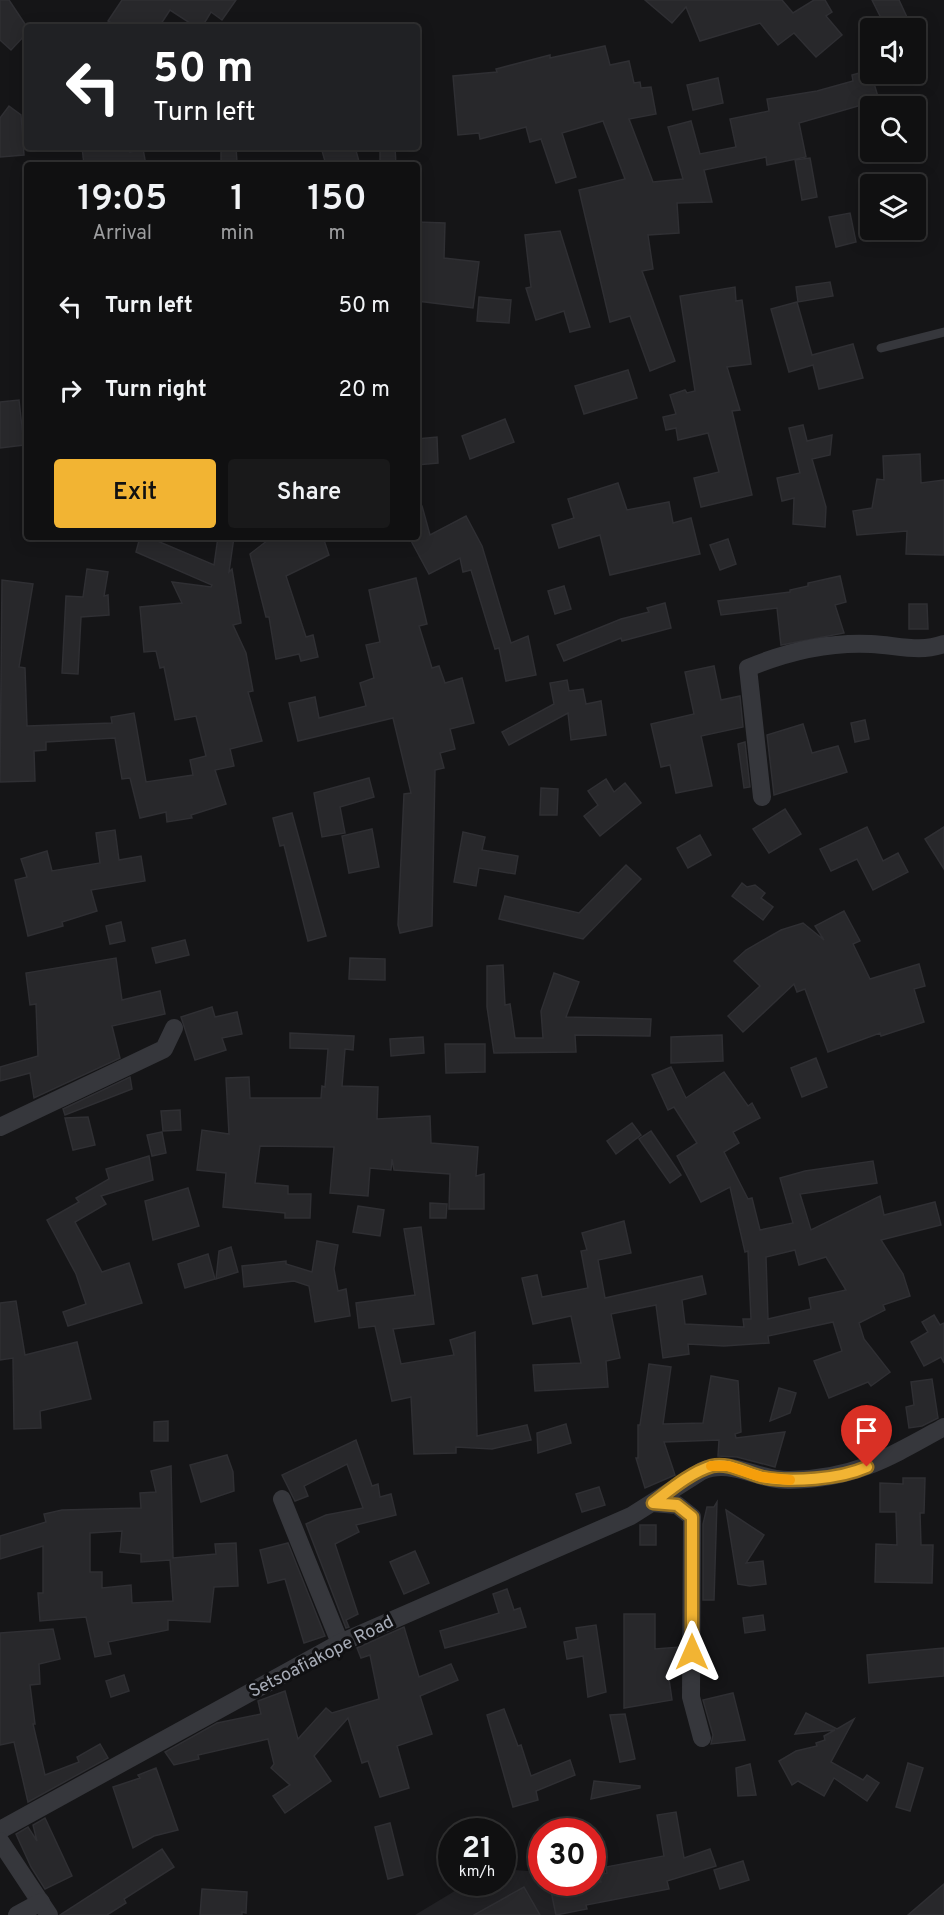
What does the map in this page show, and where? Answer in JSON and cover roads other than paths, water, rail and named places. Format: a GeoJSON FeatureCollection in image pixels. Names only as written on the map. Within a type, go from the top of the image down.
{"type":"FeatureCollection","features":[{"type":"Feature","properties":{"kind":"street"},"geometry":{"type":"LineString","coordinates":[[762,796],[748,668],[767,660],[816,647],[869,644],[929,650],[944,644]]}},
{"type":"Feature","properties":{"kind":"street"},"geometry":{"type":"LineString","coordinates":[[0,1127],[164,1049],[174,1028]]}},
{"type":"Feature","properties":{"kind":"street","name":"Setsoafiakope Road"},"geometry":{"type":"LineString","coordinates":[[0,1830],[340,1642],[653,1503],[714,1465],[728,1466],[761,1477],[790,1480],[855,1472],[880,1462],[944,1427]]}},
{"type":"Feature","properties":{"kind":"street"},"geometry":{"type":"LineString","coordinates":[[282,1499],[340,1642]]}},
{"type":"Feature","properties":{"kind":"street"},"geometry":{"type":"LineString","coordinates":[[653,1503],[677,1505],[692,1517],[691,1697],[702,1738]]}},
{"type":"Feature","properties":{"kind":"street"},"geometry":{"type":"LineString","coordinates":[[0,1841],[45,1909],[17,1915]]}},
{"type":"Feature","properties":{"kind":"lane"},"geometry":{"type":"LineString","coordinates":[[881,348],[944,332]]}}]}
